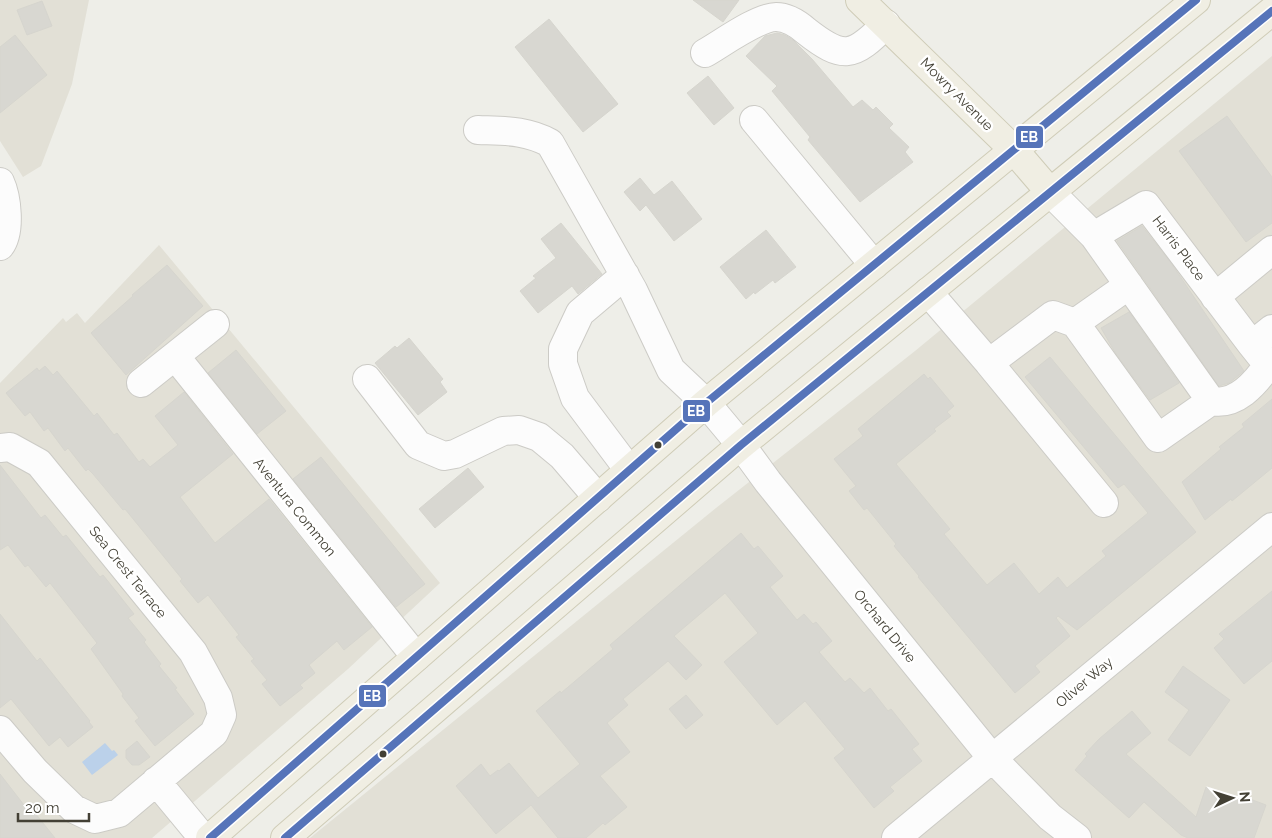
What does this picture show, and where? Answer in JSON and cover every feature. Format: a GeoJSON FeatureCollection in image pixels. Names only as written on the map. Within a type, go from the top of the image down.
{"type":"FeatureCollection","features":[{"type":"Feature","properties":{"kind":"main road","name":"Mowry Avenue"},"geometry":{"type":"LineString","coordinates":[[860,0],[1014,150],[1050,192]]}},
{"type":"Feature","properties":{"kind":"main road"},"geometry":{"type":"LineString","coordinates":[[210,838],[706,403],[1196,0]]}},
{"type":"Feature","properties":{"kind":"main road"},"geometry":{"type":"LineString","coordinates":[[285,838],[741,445],[1272,12]]}},
{"type":"Feature","properties":{"kind":"street"},"geometry":{"type":"LineString","coordinates":[[705,53],[754,24],[768,18],[776,17],[793,22],[826,46],[836,51],[846,52],[864,44],[886,24]]}},
{"type":"Feature","properties":{"kind":"street"},"geometry":{"type":"LineString","coordinates":[[754,120],[874,265]]}},
{"type":"Feature","properties":{"kind":"street","name":"Orchard Drive"},"geometry":{"type":"LineString","coordinates":[[478,130],[512,131],[536,136],[550,143],[625,275],[671,370],[706,403],[741,445],[768,482],[992,758],[1050,818],[1077,838]]}},
{"type":"Feature","properties":{"kind":"street"},"geometry":{"type":"LineString","coordinates":[[0,182],[7,208],[4,241],[0,246]]}},
{"type":"Feature","properties":{"kind":"street"},"geometry":{"type":"LineString","coordinates":[[989,363],[1053,315],[1075,323],[1158,438],[1211,401],[1094,236],[1050,192]]}},
{"type":"Feature","properties":{"kind":"street","name":"Harris Place"},"geometry":{"type":"LineString","coordinates":[[1094,236],[1146,205],[1215,296],[1262,337],[1268,364],[1256,382],[1231,400],[1221,403],[1211,401]]}},
{"type":"Feature","properties":{"kind":"street"},"geometry":{"type":"LineString","coordinates":[[1215,296],[1272,250]]}},
{"type":"Feature","properties":{"kind":"street"},"geometry":{"type":"LineString","coordinates":[[625,275],[580,313],[563,349],[563,364],[575,398],[629,470]]}},
{"type":"Feature","properties":{"kind":"street"},"geometry":{"type":"LineString","coordinates":[[1075,323],[1129,285]]}},
{"type":"Feature","properties":{"kind":"street"},"geometry":{"type":"LineString","coordinates":[[928,292],[1104,503]]}},
{"type":"Feature","properties":{"kind":"street"},"geometry":{"type":"LineString","coordinates":[[141,383],[215,324]]}},
{"type":"Feature","properties":{"kind":"street","name":"Aventura Common"},"geometry":{"type":"LineString","coordinates":[[175,356],[416,657]]}},
{"type":"Feature","properties":{"kind":"street"},"geometry":{"type":"LineString","coordinates":[[366,379],[418,445],[444,456],[455,454],[503,431],[519,430],[539,437],[562,456],[598,498]]}},
{"type":"Feature","properties":{"kind":"street","name":"Sea Crest Terrace"},"geometry":{"type":"LineString","coordinates":[[5,448],[40,463],[193,652],[218,698],[222,715],[214,733],[156,781]]}},
{"type":"Feature","properties":{"kind":"street","name":"Oliver Way"},"geometry":{"type":"LineString","coordinates":[[896,838],[1272,526]]}},
{"type":"Feature","properties":{"kind":"street"},"geometry":{"type":"LineString","coordinates":[[0,730],[35,771],[74,809],[95,819],[119,813],[156,781],[203,838]]}},
{"type":"Feature","properties":{"kind":"shaded area"},"geometry":{"type":"Polygon","coordinates":[[[0,0],[89,0],[72,84],[41,166],[23,177],[0,141],[0,0]]]}},
{"type":"Feature","properties":{"kind":"shaded area"},"geometry":{"type":"Polygon","coordinates":[[[1272,56],[1272,838],[310,838],[716,508],[915,351],[1272,56]]]}},
{"type":"Feature","properties":{"kind":"shaded area"},"geometry":{"type":"Polygon","coordinates":[[[159,245],[440,583],[348,669],[152,838],[0,838],[0,383],[63,318],[66,322],[77,313],[85,323],[159,245]]]}},
{"type":"Feature","properties":{"kind":"water"},"geometry":{"type":"Polygon","coordinates":[[[105,743],[118,755],[92,775],[82,762],[105,743]]]}},
{"type":"Feature","properties":{"kind":"building"},"geometry":{"type":"Polygon","coordinates":[[[693,0],[739,0],[723,22],[693,0]]]}},
{"type":"Feature","properties":{"kind":"building"},"geometry":{"type":"Polygon","coordinates":[[[42,1],[52,26],[27,35],[17,10],[42,1]]]}},
{"type":"Feature","properties":{"kind":"building"},"geometry":{"type":"Polygon","coordinates":[[[549,19],[618,104],[583,132],[515,47],[549,19]]]}},
{"type":"Feature","properties":{"kind":"building"},"geometry":{"type":"Polygon","coordinates":[[[777,33],[793,40],[853,107],[862,100],[873,110],[876,107],[893,124],[889,128],[909,147],[905,152],[913,162],[860,202],[808,140],[810,137],[772,91],[777,86],[746,56],[765,36],[777,33]]]}},
{"type":"Feature","properties":{"kind":"building"},"geometry":{"type":"Polygon","coordinates":[[[15,35],[47,75],[0,113],[0,47],[15,35]]]}},
{"type":"Feature","properties":{"kind":"building"},"geometry":{"type":"Polygon","coordinates":[[[708,76],[734,108],[714,125],[687,93],[708,76]]]}},
{"type":"Feature","properties":{"kind":"building"},"geometry":{"type":"Polygon","coordinates":[[[1227,116],[1272,177],[1272,223],[1246,242],[1179,151],[1227,116]]]}},
{"type":"Feature","properties":{"kind":"building"},"geometry":{"type":"Polygon","coordinates":[[[640,178],[654,195],[672,181],[702,219],[674,241],[646,205],[640,211],[624,192],[640,178]]]}},
{"type":"Feature","properties":{"kind":"building"},"geometry":{"type":"Polygon","coordinates":[[[561,223],[602,274],[578,294],[572,286],[538,313],[520,291],[536,278],[533,276],[556,258],[541,239],[561,223]]]}},
{"type":"Feature","properties":{"kind":"building"},"geometry":{"type":"Polygon","coordinates":[[[1142,226],[1171,263],[1244,371],[1229,383],[1219,386],[1117,241],[1142,226]]]}},
{"type":"Feature","properties":{"kind":"building"},"geometry":{"type":"Polygon","coordinates":[[[766,230],[796,267],[775,283],[773,280],[746,299],[720,267],[766,230]]]}},
{"type":"Feature","properties":{"kind":"building"},"geometry":{"type":"Polygon","coordinates":[[[167,265],[203,306],[126,375],[91,333],[167,265]]]}},
{"type":"Feature","properties":{"kind":"building"},"geometry":{"type":"Polygon","coordinates":[[[1129,312],[1179,383],[1150,400],[1116,354],[1101,328],[1129,312]]]}},
{"type":"Feature","properties":{"kind":"building"},"geometry":{"type":"Polygon","coordinates":[[[409,338],[443,379],[440,382],[447,392],[418,415],[375,363],[395,346],[397,348],[409,338]]]}},
{"type":"Feature","properties":{"kind":"building"},"geometry":{"type":"Polygon","coordinates":[[[236,350],[286,411],[257,434],[208,373],[236,350]]]}},
{"type":"Feature","properties":{"kind":"building"},"geometry":{"type":"Polygon","coordinates":[[[1050,357],[1196,532],[1077,630],[1058,616],[1056,618],[1070,636],[1035,666],[1040,672],[1015,693],[918,577],[894,546],[896,544],[867,508],[864,510],[849,491],[856,486],[834,459],[863,436],[858,429],[924,374],[928,379],[930,377],[954,406],[947,412],[951,416],[896,464],[950,529],[944,534],[987,585],[1014,563],[1039,594],[1058,577],[1067,588],[1106,556],[1102,551],[1148,513],[1124,484],[1118,488],[1025,377],[1050,357]]]}},
{"type":"Feature","properties":{"kind":"building"},"geometry":{"type":"Polygon","coordinates":[[[45,366],[53,375],[57,371],[94,416],[97,413],[114,435],[117,433],[139,462],[143,459],[150,467],[178,445],[155,416],[184,392],[233,454],[180,497],[215,543],[269,499],[372,627],[344,650],[337,641],[309,665],[315,673],[300,685],[303,688],[280,706],[262,684],[267,680],[251,661],[254,659],[236,637],[239,635],[208,595],[198,603],[180,581],[182,579],[125,509],[123,510],[93,474],[88,469],[86,471],[68,448],[65,451],[48,428],[44,431],[30,412],[25,416],[6,393],[37,368],[39,371],[45,366]]]}},
{"type":"Feature","properties":{"kind":"building"},"geometry":{"type":"Polygon","coordinates":[[[1272,399],[1272,468],[1232,501],[1231,499],[1205,520],[1182,482],[1221,449],[1219,447],[1244,427],[1242,424],[1272,399]]]}},
{"type":"Feature","properties":{"kind":"building"},"geometry":{"type":"Polygon","coordinates":[[[321,457],[425,584],[396,607],[293,479],[321,457]]]}},
{"type":"Feature","properties":{"kind":"building"},"geometry":{"type":"Polygon","coordinates":[[[0,465],[41,518],[45,515],[63,537],[66,535],[100,577],[103,575],[134,614],[128,618],[146,640],[144,642],[161,664],[159,666],[177,688],[175,689],[194,714],[155,746],[135,721],[139,718],[91,649],[97,643],[50,583],[46,587],[28,565],[25,567],[8,545],[0,550],[0,465]]]}},
{"type":"Feature","properties":{"kind":"building"},"geometry":{"type":"Polygon","coordinates":[[[468,468],[484,487],[435,528],[419,509],[468,468]]]}},
{"type":"Feature","properties":{"kind":"building"},"geometry":{"type":"Polygon","coordinates":[[[741,533],[754,549],[758,546],[783,576],[770,587],[797,620],[804,614],[813,624],[816,622],[832,641],[819,652],[845,682],[850,678],[864,693],[870,688],[888,711],[891,709],[919,744],[912,749],[922,761],[890,787],[894,791],[874,808],[834,758],[845,749],[805,701],[777,725],[724,662],[758,633],[725,593],[674,636],[702,665],[686,680],[668,661],[623,699],[628,705],[607,723],[630,752],[600,776],[627,807],[605,825],[603,823],[586,838],[558,838],[531,805],[496,834],[456,786],[481,764],[490,776],[509,763],[538,798],[580,764],[536,711],[560,691],[561,693],[613,649],[610,645],[741,533]]]}},
{"type":"Feature","properties":{"kind":"building"},"geometry":{"type":"Polygon","coordinates":[[[1272,591],[1272,661],[1244,684],[1214,648],[1224,639],[1219,634],[1272,591]]]}},
{"type":"Feature","properties":{"kind":"building"},"geometry":{"type":"Polygon","coordinates":[[[0,614],[37,661],[40,658],[90,721],[93,727],[68,747],[60,737],[49,746],[11,699],[0,708],[0,614]]]}},
{"type":"Feature","properties":{"kind":"building"},"geometry":{"type":"Polygon","coordinates":[[[1183,666],[1230,700],[1190,756],[1168,740],[1189,710],[1165,692],[1183,666]]]}},
{"type":"Feature","properties":{"kind":"building"},"geometry":{"type":"Polygon","coordinates":[[[686,695],[703,715],[686,729],[669,709],[686,695]]]}},
{"type":"Feature","properties":{"kind":"building"},"geometry":{"type":"Polygon","coordinates":[[[1132,711],[1151,733],[1126,754],[1196,817],[1206,787],[1238,798],[1239,795],[1266,805],[1254,838],[1188,838],[1181,835],[1144,802],[1129,818],[1075,770],[1087,756],[1085,754],[1099,739],[1132,711]]]}},
{"type":"Feature","properties":{"kind":"building"},"geometry":{"type":"Polygon","coordinates":[[[137,741],[150,757],[139,765],[132,765],[126,758],[126,750],[137,741]]]}},
{"type":"Feature","properties":{"kind":"building"},"geometry":{"type":"Polygon","coordinates":[[[0,774],[24,805],[27,803],[55,838],[0,838],[0,774]]]}},
{"type":"Feature","properties":{"kind":"transit line","name":"EB"},"geometry":{"type":"LineString","coordinates":[[210,838],[706,403],[1196,0]]}},
{"type":"Feature","properties":{"kind":"transit line","name":"EB"},"geometry":{"type":"LineString","coordinates":[[285,838],[741,445],[1272,11]]}}]}
